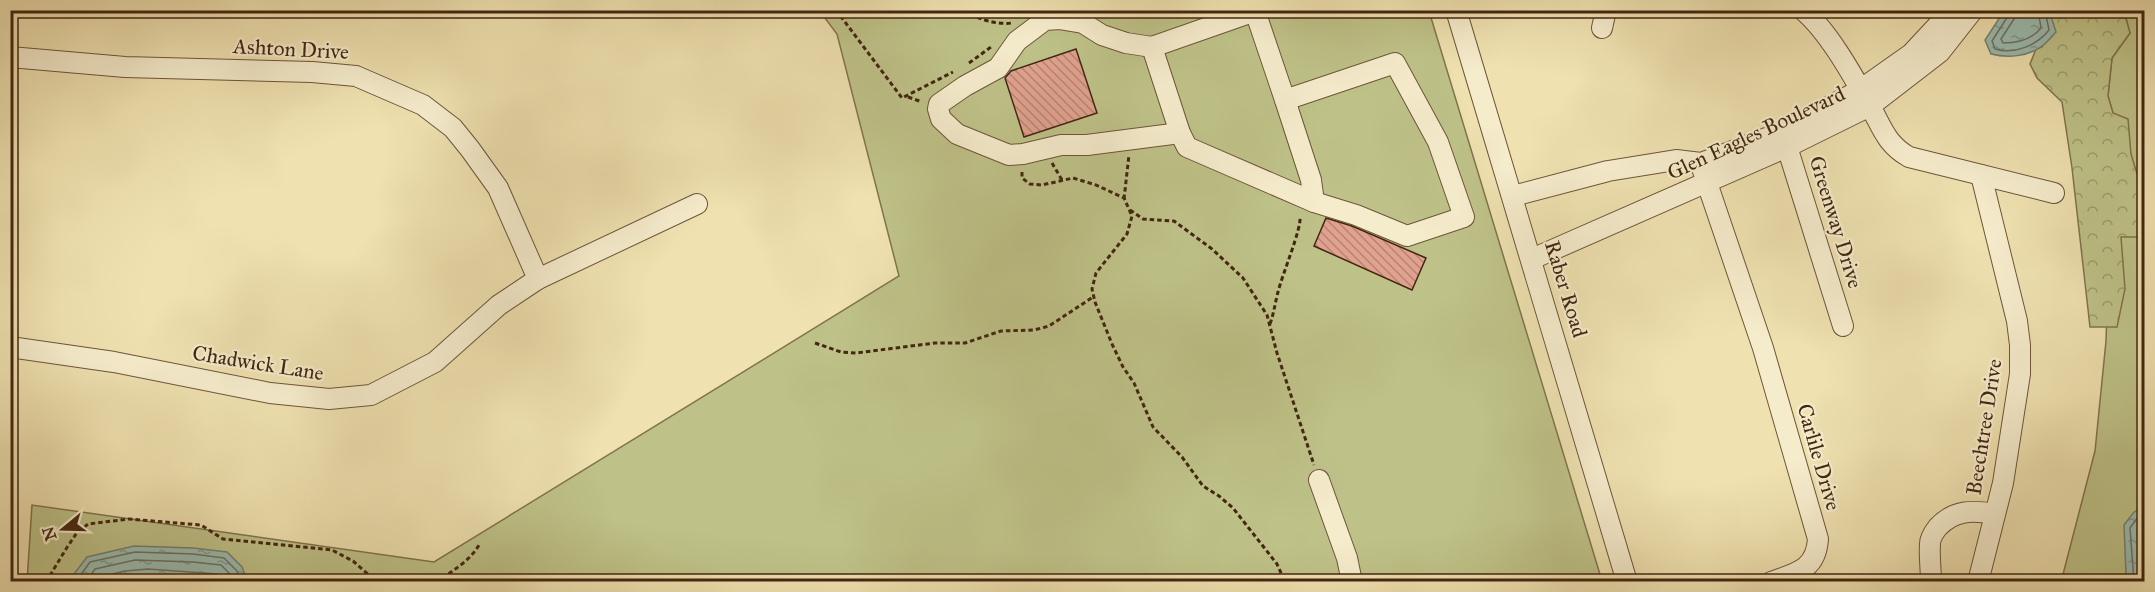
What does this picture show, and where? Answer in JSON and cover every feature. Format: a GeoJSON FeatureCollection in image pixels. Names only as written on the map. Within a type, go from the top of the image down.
{"type":"FeatureCollection","features":[{"type":"Feature","properties":{"kind":"street","name":"Raber Road"},"geometry":{"type":"LineString","coordinates":[[1456,10],[1627,582]]}},
{"type":"Feature","properties":{"kind":"street"},"geometry":{"type":"LineString","coordinates":[[1803,10],[1824,32],[1889,142],[1898,151],[1909,157],[2054,193]]}},
{"type":"Feature","properties":{"kind":"street","name":"Glen Eagles Boulevard"},"geometry":{"type":"LineString","coordinates":[[1865,98],[1952,10]]}},
{"type":"Feature","properties":{"kind":"street","name":"Glen Eagles Boulevard"},"geometry":{"type":"LineString","coordinates":[[1532,259],[1704,173],[1785,139],[1865,98],[1940,52],[1973,10]]}},
{"type":"Feature","properties":{"kind":"street"},"geometry":{"type":"LineString","coordinates":[[1180,134],[1087,145],[1061,145],[1009,155],[957,134],[941,119],[938,109],[939,104],[965,86],[998,68],[1017,41],[1045,21],[1059,19],[1083,23],[1102,35],[1126,44],[1152,47],[1256,11],[1311,180],[1314,202]]}},
{"type":"Feature","properties":{"kind":"street"},"geometry":{"type":"LineString","coordinates":[[1152,47],[1180,134],[1187,147],[1314,202],[1356,215],[1407,236],[1464,217],[1438,142],[1395,63],[1285,100]]}},
{"type":"Feature","properties":{"kind":"street","name":"Ashton Drive"},"geometry":{"type":"LineString","coordinates":[[10,57],[125,67],[312,72],[356,76],[423,105],[453,129],[498,189],[538,279]]}},
{"type":"Feature","properties":{"kind":"street","name":"Greenway Drive"},"geometry":{"type":"LineString","coordinates":[[1785,139],[1843,326]]}},
{"type":"Feature","properties":{"kind":"street","name":"Glen Eagles Boulevard"},"geometry":{"type":"LineString","coordinates":[[1513,196],[1608,171],[1676,160],[1704,173]]}},
{"type":"Feature","properties":{"kind":"street","name":"Carlile Drive"},"geometry":{"type":"LineString","coordinates":[[1704,173],[1754,322],[1818,539],[1814,560],[1806,568],[1771,582]]}},
{"type":"Feature","properties":{"kind":"street","name":"Beechtree Drive"},"geometry":{"type":"LineString","coordinates":[[1978,582],[2003,483],[2018,385],[2020,345],[2017,321],[1981,175]]}},
{"type":"Feature","properties":{"kind":"street","name":"Chadwick Lane"},"geometry":{"type":"LineString","coordinates":[[10,347],[114,362],[270,393],[329,399],[371,395],[435,362],[499,305],[538,279],[697,204]]}},
{"type":"Feature","properties":{"kind":"street"},"geometry":{"type":"LineString","coordinates":[[1319,480],[1347,558],[1352,582]]}},
{"type":"Feature","properties":{"kind":"street"},"geometry":{"type":"LineString","coordinates":[[1931,582],[1930,542],[1940,526],[1956,514],[1967,511],[1994,514]]}},
{"type":"Feature","properties":{"kind":"path"},"geometry":{"type":"LineString","coordinates":[[836,10],[902,98],[958,69]]}},
{"type":"Feature","properties":{"kind":"path"},"geometry":{"type":"LineString","coordinates":[[964,10],[973,16],[1000,24],[1012,24],[1005,33]]}},
{"type":"Feature","properties":{"kind":"path"},"geometry":{"type":"LineString","coordinates":[[966,65],[998,42]]}},
{"type":"Feature","properties":{"kind":"path"},"geometry":{"type":"LineString","coordinates":[[1133,139],[1124,198],[1132,216],[1127,234],[1096,273],[1092,289],[1093,296],[1112,344],[1134,383],[1153,427],[1182,457],[1203,486],[1233,508],[1277,564],[1286,582]]}},
{"type":"Feature","properties":{"kind":"path"},"geometry":{"type":"LineString","coordinates":[[1046,158],[1054,164],[1062,180]]}},
{"type":"Feature","properties":{"kind":"path"},"geometry":{"type":"LineString","coordinates":[[1022,169],[1022,178],[1030,184],[1041,185],[1073,178],[1096,185],[1124,198],[1131,211],[1143,219],[1174,221],[1243,278],[1267,315],[1319,480]]}},
{"type":"Feature","properties":{"kind":"path"},"geometry":{"type":"LineString","coordinates":[[1269,326],[1275,311],[1277,293],[1302,217],[1292,212]]}},
{"type":"Feature","properties":{"kind":"path"},"geometry":{"type":"LineString","coordinates":[[815,343],[841,352],[856,353],[935,343],[965,343],[1000,331],[1034,330],[1049,326],[1093,296]]}},
{"type":"Feature","properties":{"kind":"path"},"geometry":{"type":"LineString","coordinates":[[46,582],[76,534],[88,524],[129,519],[201,525],[224,539],[332,550],[353,561],[377,582]]}},
{"type":"Feature","properties":{"kind":"path"},"geometry":{"type":"LineString","coordinates":[[436,582],[475,553],[479,545]]}},
{"type":"Feature","properties":{"kind":"green space"},"geometry":{"type":"Polygon","coordinates":[[[819,10],[1429,11],[1602,581],[27,582],[32,505],[434,562],[899,276],[837,34],[819,10]]]}},
{"type":"Feature","properties":{"kind":"green space"},"geometry":{"type":"Polygon","coordinates":[[[2049,11],[2124,11],[2130,33],[2112,58],[2108,96],[2113,113],[2128,119],[2131,154],[2137,174],[2144,176],[2144,237],[2121,237],[2125,289],[2117,327],[2090,327],[2062,102],[2037,78],[2030,64],[2036,49],[2042,47],[2051,13],[2049,11]]]}},
{"type":"Feature","properties":{"kind":"green space"},"geometry":{"type":"Polygon","coordinates":[[[2124,11],[2144,11],[2144,581],[2061,582],[2095,451],[2106,341],[2113,113],[2108,96],[2112,58],[2130,33],[2124,11]]]}},
{"type":"Feature","properties":{"kind":"water"},"geometry":{"type":"Polygon","coordinates":[[[2049,10],[2056,32],[2044,45],[2017,56],[1991,54],[1985,40],[2004,11],[2049,10]]]}},
{"type":"Feature","properties":{"kind":"water"},"geometry":{"type":"Polygon","coordinates":[[[2144,507],[2144,581],[2129,581],[2126,575],[2124,525],[2134,512],[2144,507]]]}},
{"type":"Feature","properties":{"kind":"water"},"geometry":{"type":"Polygon","coordinates":[[[134,546],[193,548],[227,552],[242,567],[247,580],[246,582],[72,581],[74,574],[87,557],[134,546]]]}},
{"type":"Feature","properties":{"kind":"building"},"geometry":{"type":"Polygon","coordinates":[[[1076,49],[1097,113],[1024,137],[1005,78],[1011,71],[1076,49]]]}},
{"type":"Feature","properties":{"kind":"building"},"geometry":{"type":"Polygon","coordinates":[[[1326,218],[1352,226],[1426,258],[1412,290],[1314,246],[1326,218]]]}}]}
